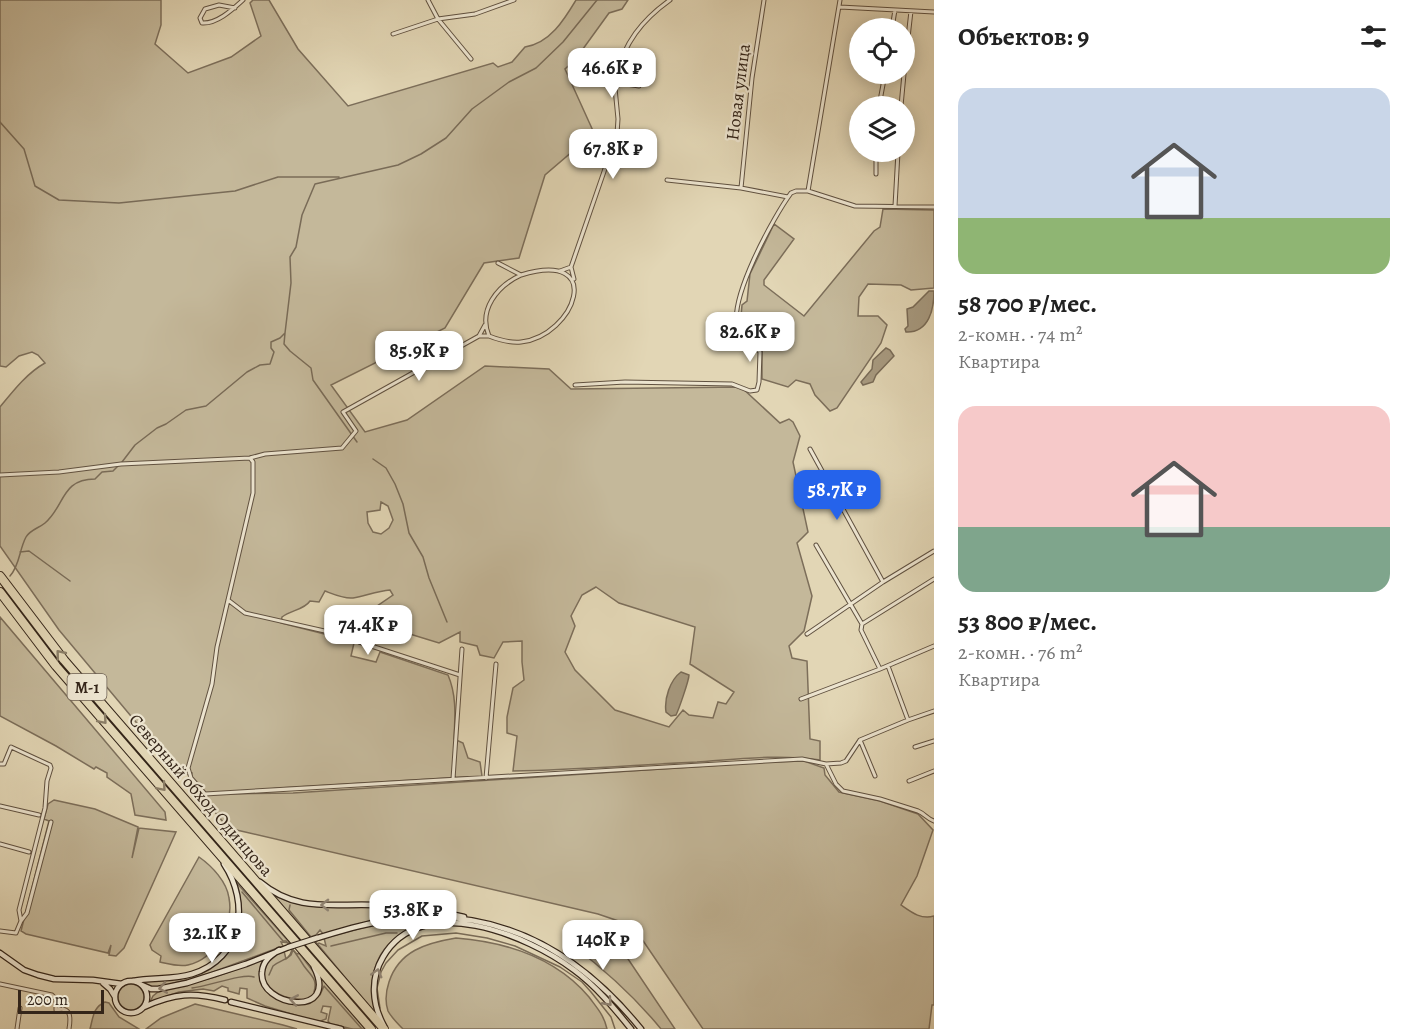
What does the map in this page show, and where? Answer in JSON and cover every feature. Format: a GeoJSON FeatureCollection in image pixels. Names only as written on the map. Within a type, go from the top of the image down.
{"type":"FeatureCollection","features":[{"type":"Feature","properties":{"kind":"highway","name":"Северный обход Одинцова"},"geometry":{"type":"LineString","coordinates":[[0,576],[64,660],[385,1029]]}},
{"type":"Feature","properties":{"kind":"highway","name":"Северный обход Одинцова"},"geometry":{"type":"LineString","coordinates":[[0,592],[56,666],[371,1029]]}},
{"type":"Feature","properties":{"kind":"street"},"geometry":{"type":"LineString","coordinates":[[235,8],[219,5],[205,9],[200,18],[202,23],[211,24],[235,8],[243,0]]}},
{"type":"Feature","properties":{"kind":"street"},"geometry":{"type":"LineString","coordinates":[[428,0],[438,19],[471,59]]}},
{"type":"Feature","properties":{"kind":"street"},"geometry":{"type":"LineString","coordinates":[[393,34],[438,19],[475,14],[514,0]]}},
{"type":"Feature","properties":{"kind":"street"},"geometry":{"type":"LineString","coordinates":[[0,475],[59,472],[122,464],[250,458],[266,454],[342,448],[356,431],[343,412],[479,336],[521,342],[538,337],[568,313],[575,296],[571,267],[617,134],[615,88],[610,82],[616,77],[620,60],[635,31],[670,0]]}},
{"type":"Feature","properties":{"kind":"street","name":"Новая улица"},"geometry":{"type":"LineString","coordinates":[[741,188],[752,78],[764,0]]}},
{"type":"Feature","properties":{"kind":"street"},"geometry":{"type":"LineString","coordinates":[[808,190],[840,0]]}},
{"type":"Feature","properties":{"kind":"street"},"geometry":{"type":"LineString","coordinates":[[839,7],[934,12]]}},
{"type":"Feature","properties":{"kind":"street"},"geometry":{"type":"LineString","coordinates":[[894,18],[895,10]]}},
{"type":"Feature","properties":{"kind":"street"},"geometry":{"type":"LineString","coordinates":[[910,18],[911,11]]}},
{"type":"Feature","properties":{"kind":"street"},"geometry":{"type":"LineString","coordinates":[[616,77],[620,83],[639,86]]}},
{"type":"Feature","properties":{"kind":"street"},"geometry":{"type":"LineString","coordinates":[[615,88],[620,83]]}},
{"type":"Feature","properties":{"kind":"street"},"geometry":{"type":"LineString","coordinates":[[876,162],[876,174]]}},
{"type":"Feature","properties":{"kind":"street"},"geometry":{"type":"LineString","coordinates":[[895,206],[897,162]]}},
{"type":"Feature","properties":{"kind":"street"},"geometry":{"type":"LineString","coordinates":[[667,180],[741,188],[788,197]]}},
{"type":"Feature","properties":{"kind":"street"},"geometry":{"type":"LineString","coordinates":[[575,385],[625,382],[732,384],[750,391],[757,390],[760,352],[744,338],[738,329],[737,314],[752,263],[788,197],[796,191],[808,190],[855,206],[934,207]]}},
{"type":"Feature","properties":{"kind":"street"},"geometry":{"type":"LineString","coordinates":[[498,263],[521,275]]}},
{"type":"Feature","properties":{"kind":"street"},"geometry":{"type":"LineString","coordinates":[[479,336],[488,307],[508,281],[534,271],[560,271],[571,267]]}},
{"type":"Feature","properties":{"kind":"street"},"geometry":{"type":"LineString","coordinates":[[560,271],[575,283]]}},
{"type":"Feature","properties":{"kind":"street"},"geometry":{"type":"LineString","coordinates":[[484,325],[489,336]]}},
{"type":"Feature","properties":{"kind":"street"},"geometry":{"type":"LineString","coordinates":[[810,449],[883,582]]}},
{"type":"Feature","properties":{"kind":"street"},"geometry":{"type":"LineString","coordinates":[[250,458],[253,462],[253,492],[212,669],[212,684],[188,768],[191,778],[205,794],[770,760],[802,759],[826,764],[841,763],[846,761],[860,740],[934,711]]}},
{"type":"Feature","properties":{"kind":"street"},"geometry":{"type":"LineString","coordinates":[[816,545],[862,624],[861,630],[880,669]]}},
{"type":"Feature","properties":{"kind":"street"},"geometry":{"type":"LineString","coordinates":[[807,634],[883,582],[934,551]]}},
{"type":"Feature","properties":{"kind":"street"},"geometry":{"type":"LineString","coordinates":[[862,624],[934,579]]}},
{"type":"Feature","properties":{"kind":"street"},"geometry":{"type":"LineString","coordinates":[[228,600],[245,614],[351,637],[359,642],[460,675]]}},
{"type":"Feature","properties":{"kind":"street"},"geometry":{"type":"LineString","coordinates":[[801,699],[934,646]]}},
{"type":"Feature","properties":{"kind":"street"},"geometry":{"type":"LineString","coordinates":[[453,780],[462,650]]}},
{"type":"Feature","properties":{"kind":"street"},"geometry":{"type":"LineString","coordinates":[[486,778],[496,664]]}},
{"type":"Feature","properties":{"kind":"street"},"geometry":{"type":"LineString","coordinates":[[888,666],[908,720]]}},
{"type":"Feature","properties":{"kind":"street"},"geometry":{"type":"LineString","coordinates":[[860,740],[875,776]]}},
{"type":"Feature","properties":{"kind":"street"},"geometry":{"type":"LineString","coordinates":[[915,747],[934,741]]}},
{"type":"Feature","properties":{"kind":"street"},"geometry":{"type":"LineString","coordinates":[[0,764],[4,764],[11,747],[50,765],[51,768],[47,781],[45,808],[19,910],[21,921]]}},
{"type":"Feature","properties":{"kind":"street"},"geometry":{"type":"LineString","coordinates":[[826,764],[836,784],[843,791],[880,799],[918,811],[934,820]]}},
{"type":"Feature","properties":{"kind":"street"},"geometry":{"type":"LineString","coordinates":[[909,781],[934,771]]}},
{"type":"Feature","properties":{"kind":"street"},"geometry":{"type":"LineString","coordinates":[[0,806],[39,815]]}},
{"type":"Feature","properties":{"kind":"street"},"geometry":{"type":"LineString","coordinates":[[0,931],[16,933],[27,913],[51,822]]}},
{"type":"Feature","properties":{"kind":"street"},"geometry":{"type":"LineString","coordinates":[[0,844],[29,852]]}},
{"type":"Feature","properties":{"kind":"street"},"geometry":{"type":"LineString","coordinates":[[0,953],[24,970],[66,980],[122,984],[186,975],[202,970],[220,957],[231,942],[239,915],[238,896],[230,873],[211,844]]}},
{"type":"Feature","properties":{"kind":"street"},"geometry":{"type":"LineString","coordinates":[[246,869],[270,890],[297,903],[416,908],[462,916],[525,936],[571,961],[601,984],[641,1029]]}},
{"type":"Feature","properties":{"kind":"street"},"geometry":{"type":"LineString","coordinates":[[133,981],[153,990],[187,983],[317,938],[377,922],[412,917],[452,918],[487,923]]}},
{"type":"Feature","properties":{"kind":"street"},"geometry":{"type":"LineString","coordinates":[[385,1029],[374,997],[374,981],[381,960],[392,943],[409,930],[441,922],[496,932],[545,952],[573,969],[596,989],[631,1029]]}},
{"type":"Feature","properties":{"kind":"street"},"geometry":{"type":"LineString","coordinates":[[279,951],[264,963],[262,976],[264,986],[274,996],[306,1002],[317,994],[320,981],[300,947]]}},
{"type":"Feature","properties":{"kind":"street"},"geometry":{"type":"LineString","coordinates":[[101,982],[110,989],[118,1007],[127,1013],[135,1013],[144,1007],[174,996],[191,994],[225,1000]]}},
{"type":"Feature","properties":{"kind":"street"},"geometry":{"type":"LineString","coordinates":[[0,984],[52,995],[56,999],[56,1010],[64,1009],[70,1015],[69,1029]]}},
{"type":"Feature","properties":{"kind":"street"},"geometry":{"type":"LineString","coordinates":[[115,997],[116,991],[122,984]]}},
{"type":"Feature","properties":{"kind":"street"},"geometry":{"type":"LineString","coordinates":[[142,985],[147,994],[144,1007]]}},
{"type":"Feature","properties":{"kind":"street"},"geometry":{"type":"LineString","coordinates":[[231,1002],[341,1029]]}},
{"type":"Feature","properties":{"kind":"street"},"geometry":{"type":"LineString","coordinates":[[16,1029],[20,1008]]}},
{"type":"Feature","properties":{"kind":"shaded area"},"geometry":{"type":"Polygon","coordinates":[[[0,0],[161,0],[161,25],[155,44],[188,73],[231,57],[261,36],[250,3],[253,0],[269,0],[298,49],[348,106],[493,63],[498,67],[512,62],[525,47],[534,45],[549,36],[576,0],[628,0],[622,9],[609,13],[575,60],[565,69],[594,133],[545,175],[519,258],[484,263],[445,328],[331,385],[365,432],[407,420],[485,366],[549,369],[571,389],[741,387],[780,423],[789,419],[793,422],[800,436],[793,462],[808,532],[797,543],[812,596],[804,631],[789,646],[792,658],[807,661],[810,739],[820,741],[820,760],[789,757],[758,758],[513,771],[517,736],[507,733],[507,717],[513,688],[524,680],[522,641],[503,642],[494,658],[480,655],[477,646],[460,642],[460,632],[439,643],[387,627],[364,615],[393,595],[390,590],[350,598],[325,591],[319,602],[310,601],[282,617],[281,623],[354,643],[351,656],[376,662],[380,652],[448,675],[454,699],[454,739],[463,743],[468,758],[480,762],[482,776],[217,794],[293,793],[804,761],[824,768],[825,775],[839,792],[880,801],[918,814],[933,830],[917,876],[901,905],[920,916],[934,916],[934,1005],[932,1005],[929,1029],[703,1029],[633,926],[598,914],[228,828],[205,800],[205,794],[191,778],[192,773],[183,774],[161,752],[59,630],[0,546],[0,407],[26,377],[45,363],[32,352],[19,356],[6,367],[0,366],[0,0]],[[381,502],[380,510],[367,512],[368,523],[373,532],[381,534],[389,528],[393,520],[388,506],[381,502]],[[596,587],[582,595],[571,616],[575,626],[565,652],[575,670],[615,710],[669,727],[683,710],[689,715],[713,718],[718,702],[726,704],[734,692],[690,664],[695,627],[619,603],[596,587]]]}},
{"type":"Feature","properties":{"kind":"shaded area"},"geometry":{"type":"Polygon","coordinates":[[[883,209],[934,210],[934,288],[911,290],[901,285],[868,284],[859,297],[858,316],[878,316],[887,325],[881,343],[837,408],[830,411],[815,395],[810,384],[796,380],[788,387],[762,379],[762,349],[740,328],[742,305],[747,301],[750,274],[774,224],[794,239],[764,280],[764,285],[804,316],[874,231],[880,227],[883,209]]]}},
{"type":"Feature","properties":{"kind":"shaded area"},"geometry":{"type":"Polygon","coordinates":[[[929,291],[934,291],[929,319],[920,329],[906,332],[907,309],[913,307],[929,291]]]}},
{"type":"Feature","properties":{"kind":"shaded area"},"geometry":{"type":"Polygon","coordinates":[[[886,348],[894,356],[876,375],[873,382],[863,385],[861,382],[872,369],[873,360],[886,348]]]}},
{"type":"Feature","properties":{"kind":"shaded area"},"geometry":{"type":"Polygon","coordinates":[[[0,617],[165,812],[166,820],[135,815],[131,794],[107,777],[107,773],[96,767],[94,769],[0,716],[0,617]]]}},
{"type":"Feature","properties":{"kind":"shaded area"},"geometry":{"type":"Polygon","coordinates":[[[681,672],[689,675],[689,678],[676,715],[671,716],[666,712],[667,696],[671,685],[681,672]]]}},
{"type":"Feature","properties":{"kind":"shaded area"},"geometry":{"type":"Polygon","coordinates":[[[54,800],[95,809],[138,827],[132,858],[139,828],[176,832],[124,948],[116,956],[109,955],[111,945],[108,953],[21,931],[49,821],[44,819],[48,804],[54,800]]]}},
{"type":"Feature","properties":{"kind":"shaded area"},"geometry":{"type":"Polygon","coordinates":[[[199,857],[218,875],[228,892],[230,908],[225,929],[214,948],[198,962],[181,966],[160,962],[161,956],[152,950],[150,945],[199,857]]]}},
{"type":"Feature","properties":{"kind":"shaded area"},"geometry":{"type":"Polygon","coordinates":[[[235,881],[290,943],[281,942],[283,946],[186,980],[155,988],[145,984],[145,981],[197,974],[210,968],[220,959],[229,948],[240,922],[241,908],[235,881]]]}},
{"type":"Feature","properties":{"kind":"shaded area"},"geometry":{"type":"Polygon","coordinates":[[[273,895],[292,903],[316,906],[400,907],[433,913],[377,919],[323,934],[320,930],[316,935],[310,937],[273,895]]]}},
{"type":"Feature","properties":{"kind":"shaded area"},"geometry":{"type":"Polygon","coordinates":[[[434,919],[434,921],[404,931],[382,953],[374,973],[374,990],[380,1020],[316,945],[319,943],[326,946],[324,938],[377,924],[434,919]]]}},
{"type":"Feature","properties":{"kind":"shaded area"},"geometry":{"type":"Polygon","coordinates":[[[570,935],[618,944],[675,1029],[661,1029],[619,984],[572,945],[570,935]]]}},
{"type":"Feature","properties":{"kind":"shaded area"},"geometry":{"type":"Polygon","coordinates":[[[456,938],[493,943],[546,962],[576,983],[589,997],[602,1016],[607,1029],[403,1029],[387,1008],[387,989],[394,971],[399,963],[415,950],[456,938]]]}},
{"type":"Feature","properties":{"kind":"shaded area"},"geometry":{"type":"Polygon","coordinates":[[[293,950],[299,953],[316,975],[318,989],[310,999],[296,999],[273,991],[263,975],[264,966],[271,958],[284,951],[286,959],[293,950]]]}},
{"type":"Feature","properties":{"kind":"shaded area"},"geometry":{"type":"Polygon","coordinates":[[[265,959],[260,979],[270,994],[286,1002],[304,1004],[318,996],[321,978],[365,1029],[347,1029],[330,1024],[328,1021],[331,1007],[323,1006],[321,1012],[327,1014],[326,1019],[318,1022],[265,1006],[247,998],[247,989],[240,988],[239,994],[228,991],[228,988],[222,986],[214,991],[203,989],[179,992],[150,1002],[158,992],[215,977],[265,959]]]}},
{"type":"Feature","properties":{"kind":"shaded area"},"geometry":{"type":"Polygon","coordinates":[[[131,984],[140,988],[144,997],[140,1006],[131,1010],[122,1006],[118,997],[122,988],[131,984]]]}},
{"type":"Feature","properties":{"kind":"shaded area"},"geometry":{"type":"Polygon","coordinates":[[[105,1002],[109,1003],[119,1017],[139,1029],[90,1029],[96,1010],[105,1002]]]}},
{"type":"Feature","properties":{"kind":"shaded area"},"geometry":{"type":"Polygon","coordinates":[[[195,1004],[297,1029],[146,1029],[161,1018],[195,1004]]]}},
{"type":"Feature","properties":{"kind":"waterway"},"geometry":{"type":"LineString","coordinates":[[122,462],[135,445],[157,428],[186,410],[206,406],[247,372],[260,365],[270,364],[274,352],[271,342],[285,333],[291,283],[290,257],[296,247],[302,215],[315,184],[398,165],[446,138],[472,109],[509,82],[536,68],[563,42],[597,0]]}},
{"type":"Feature","properties":{"kind":"waterway"},"geometry":{"type":"LineString","coordinates":[[0,122],[24,149],[35,186],[59,200],[119,203],[235,191],[278,177],[339,177]]}},
{"type":"Feature","properties":{"kind":"waterway"},"geometry":{"type":"LineString","coordinates":[[285,333],[284,344],[311,368],[313,380],[357,442]]}},
{"type":"Feature","properties":{"kind":"waterway"},"geometry":{"type":"LineString","coordinates":[[373,459],[386,468],[395,484],[403,504],[409,533],[423,557],[447,622]]}},
{"type":"Feature","properties":{"kind":"waterway"},"geometry":{"type":"LineString","coordinates":[[10,576],[16,567],[26,537],[45,523],[70,488],[84,480],[95,479],[102,472],[113,471],[118,466]]}},
{"type":"Feature","properties":{"kind":"waterway"},"geometry":{"type":"LineString","coordinates":[[20,552],[29,551],[70,581]]}},
{"type":"Feature","properties":{"kind":"waterway"},"geometry":{"type":"LineString","coordinates":[[242,892],[296,954],[313,978],[314,992]]}},
{"type":"Feature","properties":{"kind":"waterway"},"geometry":{"type":"LineString","coordinates":[[290,905],[289,910],[311,937]]}},
{"type":"Feature","properties":{"kind":"waterway"},"geometry":{"type":"LineString","coordinates":[[331,946],[386,933],[397,933]]}},
{"type":"Feature","properties":{"kind":"waterway"},"geometry":{"type":"LineString","coordinates":[[380,1008],[377,988],[381,972],[398,950],[422,936],[456,933],[515,946],[560,967],[582,982],[591,992],[611,1017],[615,1029]]}},
{"type":"Feature","properties":{"kind":"waterway"},"geometry":{"type":"LineString","coordinates":[[315,941],[372,1010]]}},
{"type":"Feature","properties":{"kind":"waterway"},"geometry":{"type":"LineString","coordinates":[[269,975],[273,966],[287,958],[292,950]]}},
{"type":"Feature","properties":{"kind":"waterway"},"geometry":{"type":"LineString","coordinates":[[192,988],[242,977],[254,977]]}},
{"type":"Feature","properties":{"kind":"waterway"},"geometry":{"type":"LineString","coordinates":[[320,995],[324,986],[362,1029]]}},
{"type":"Feature","properties":{"kind":"waterway"},"geometry":{"type":"LineString","coordinates":[[336,1025],[352,1029]]}}]}
